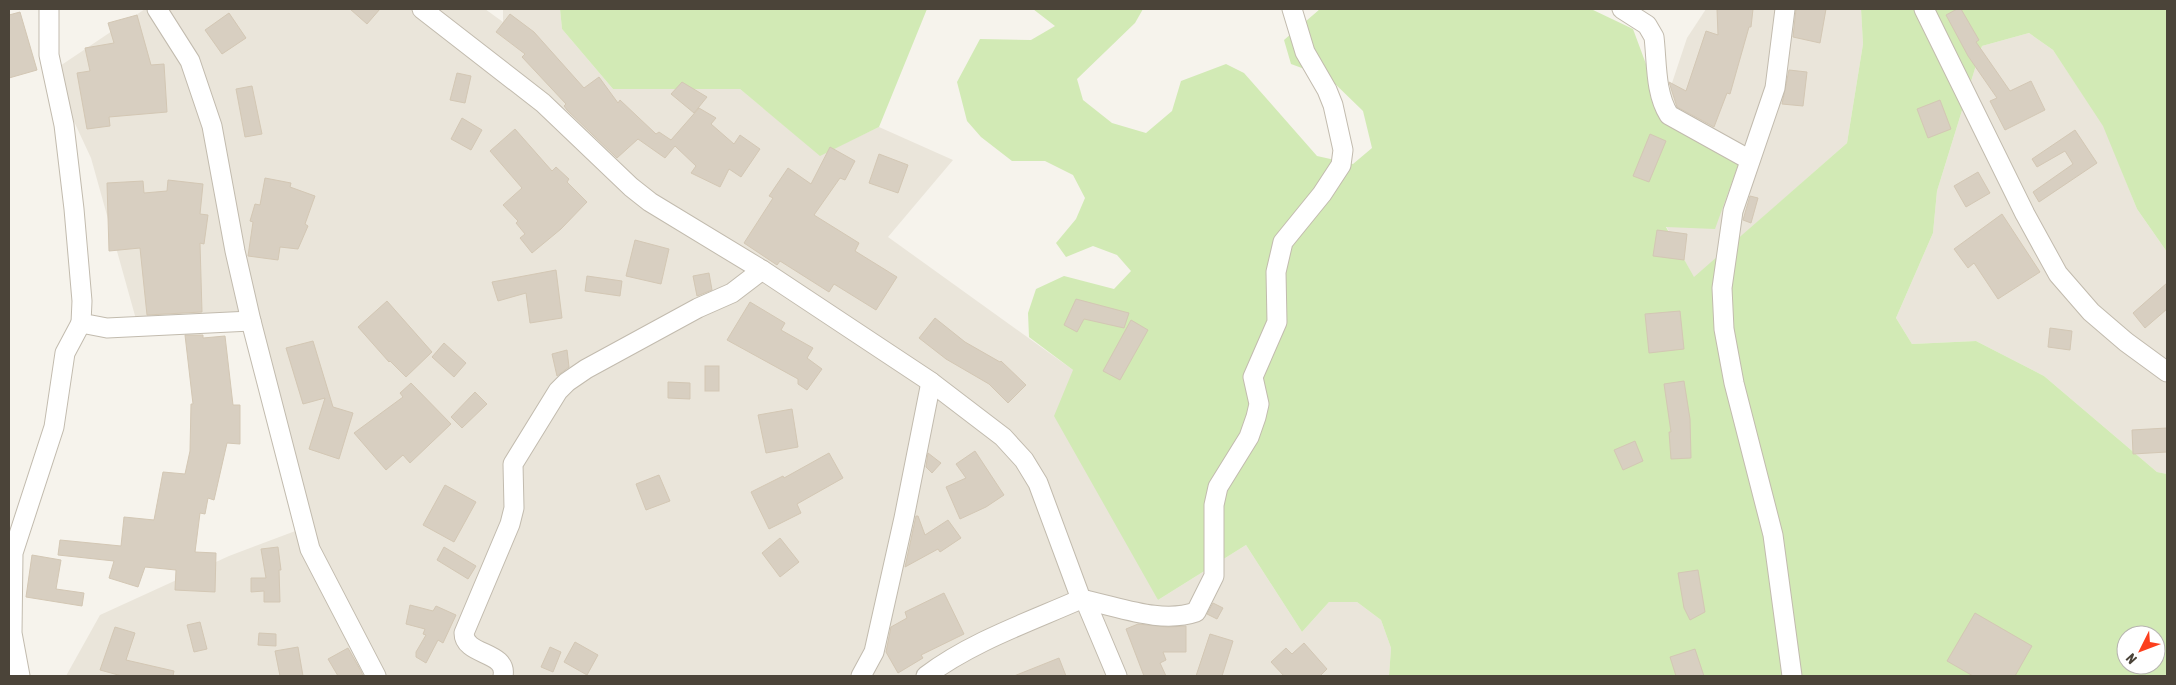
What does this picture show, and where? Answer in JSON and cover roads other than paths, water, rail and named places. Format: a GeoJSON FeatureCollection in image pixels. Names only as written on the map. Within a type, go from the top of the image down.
{"type":"FeatureCollection","features":[{"type":"Feature","properties":{"kind":"street"},"geometry":{"type":"LineString","coordinates":[[20,676],[12,633],[13,554],[54,426],[65,353],[81,323],[82,301],[64,126],[49,54],[49,9]]}},
{"type":"Feature","properties":{"kind":"street"},"geometry":{"type":"LineString","coordinates":[[157,9],[190,61],[212,126],[235,251],[251,321],[310,548],[376,676]]}},
{"type":"Feature","properties":{"kind":"street"},"geometry":{"type":"LineString","coordinates":[[422,9],[543,103],[631,187],[650,202],[762,270],[931,382],[1003,437],[1024,460],[1038,483],[1083,600],[1117,676]]}},
{"type":"Feature","properties":{"kind":"street"},"geometry":{"type":"LineString","coordinates":[[926,676],[946,663],[990,640],[1083,600],[1165,617],[1185,616],[1196,612],[1214,576],[1214,505],[1218,488],[1249,437],[1256,417],[1259,404],[1253,377],[1277,322],[1276,272],[1283,242],[1322,194],[1341,165],[1343,150],[1333,105],[1327,90],[1305,52],[1292,9]]}},
{"type":"Feature","properties":{"kind":"street"},"geometry":{"type":"LineString","coordinates":[[1622,9],[1651,30],[1654,37],[1658,84],[1669,115],[1750,160]]}},
{"type":"Feature","properties":{"kind":"street"},"geometry":{"type":"LineString","coordinates":[[1785,9],[1775,88],[1733,211],[1724,259],[1722,288],[1724,329],[1734,383],[1773,535],[1792,676]]}},
{"type":"Feature","properties":{"kind":"street"},"geometry":{"type":"LineString","coordinates":[[1924,9],[2025,214],[2058,274],[2091,312],[2126,342],[2167,372]]}},
{"type":"Feature","properties":{"kind":"street"},"geometry":{"type":"LineString","coordinates":[[503,676],[502,666],[499,662],[468,644],[464,638],[464,632],[510,524],[514,508],[513,464],[552,400],[566,382],[586,369],[698,308],[732,293],[762,270]]}},
{"type":"Feature","properties":{"kind":"street"},"geometry":{"type":"LineString","coordinates":[[81,323],[107,328],[251,321]]}},
{"type":"Feature","properties":{"kind":"street"},"geometry":{"type":"LineString","coordinates":[[861,676],[876,644],[904,518],[931,382]]}}]}
